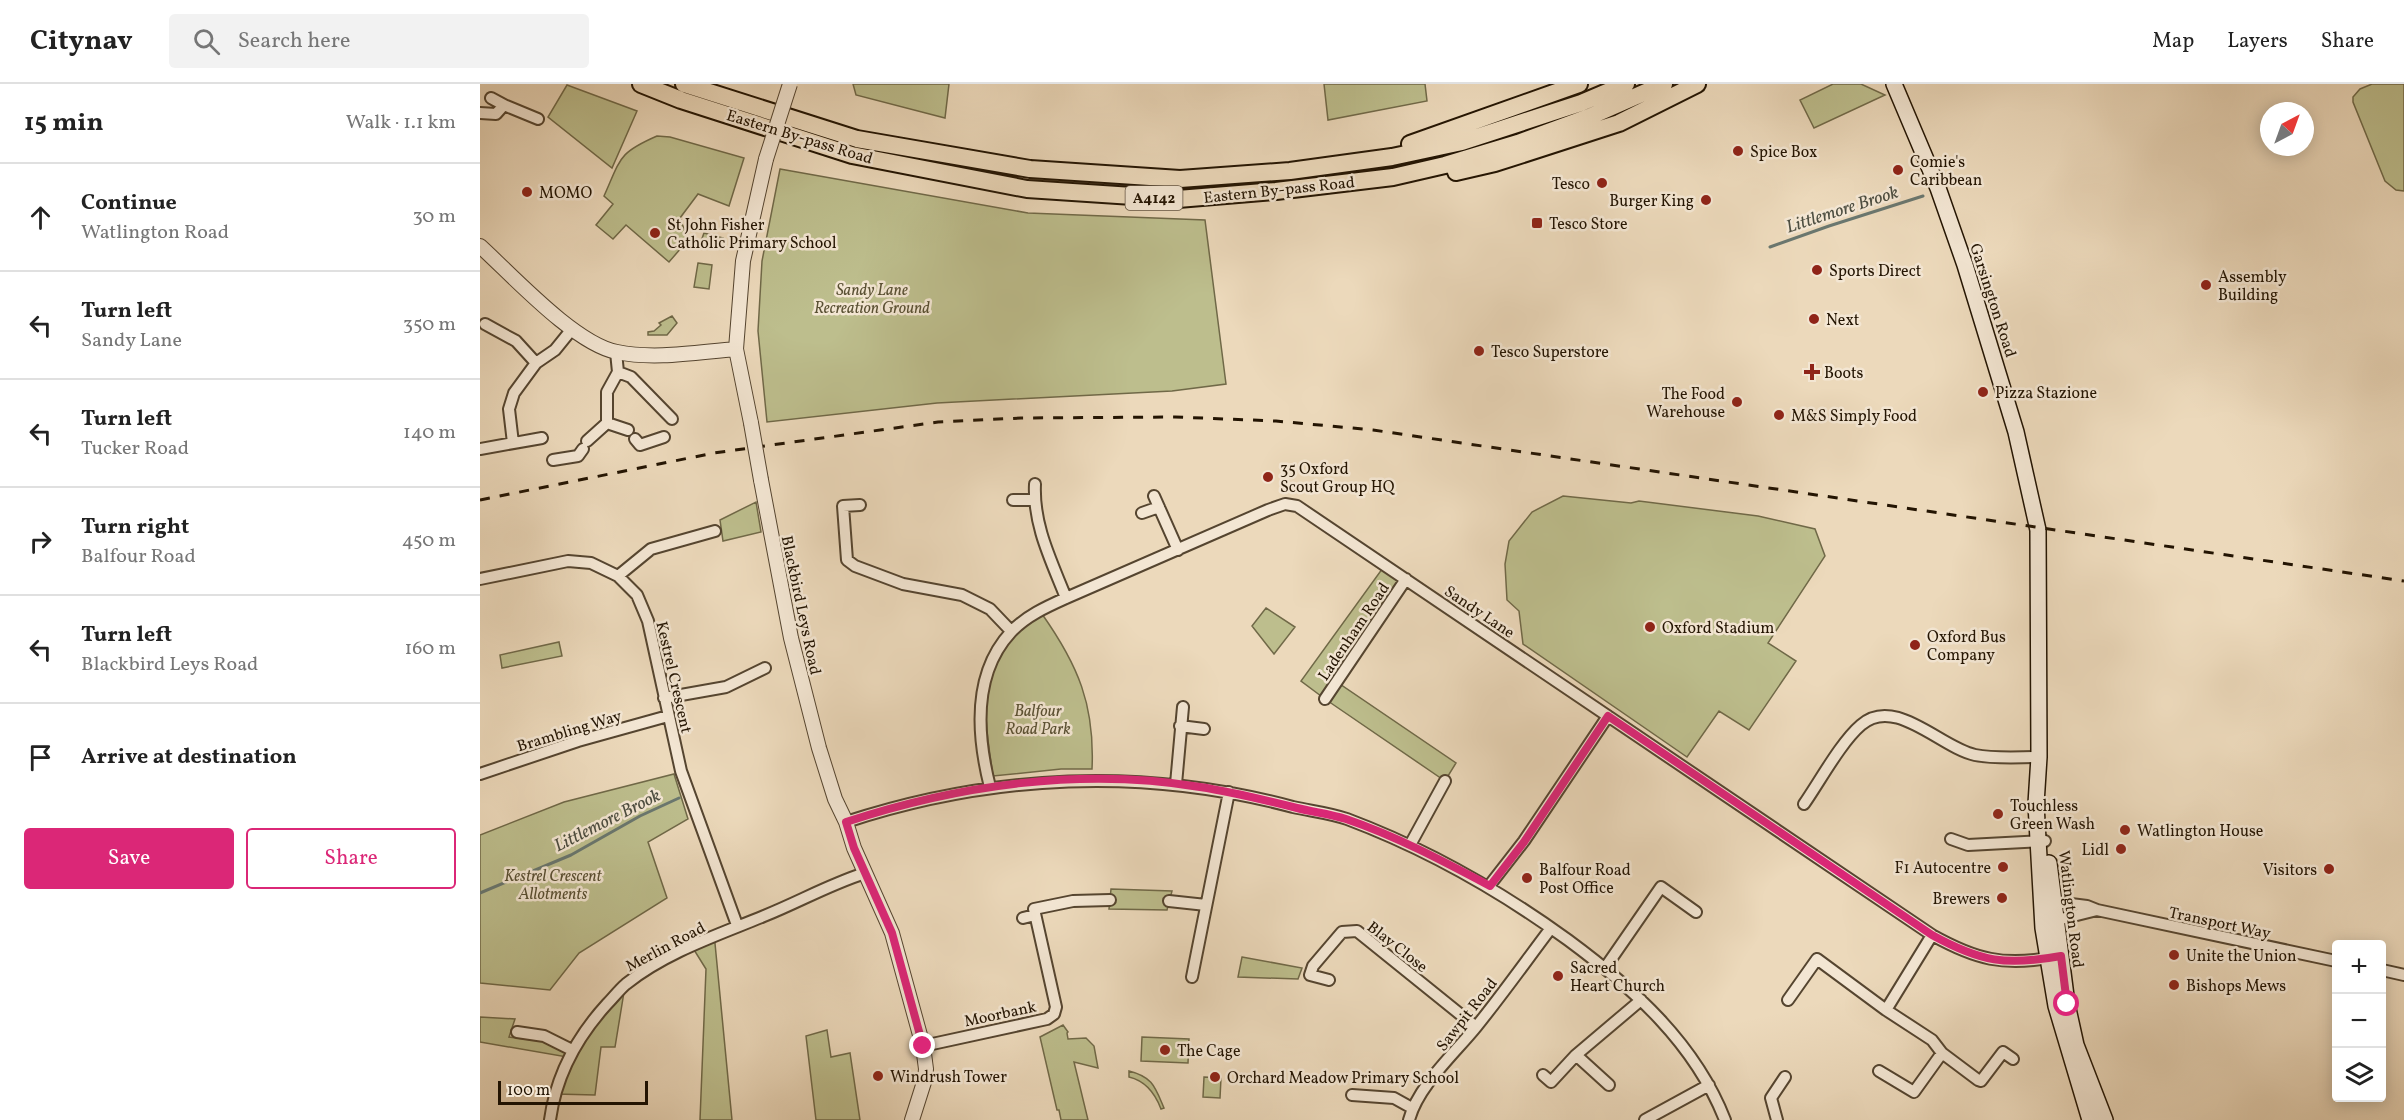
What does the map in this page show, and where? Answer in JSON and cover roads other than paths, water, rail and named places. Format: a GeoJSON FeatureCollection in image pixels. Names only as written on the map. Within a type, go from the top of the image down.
{"type":"FeatureCollection","features":[{"type":"Feature","properties":{"kind":"highway","name":"Eastern By-pass Road"},"geometry":{"type":"LineString","coordinates":[[641,84],[681,100],[852,155],[1027,189],[1178,199],[1276,191],[1393,177],[1444,165],[1518,143],[1589,117],[1664,84]]}},
{"type":"Feature","properties":{"kind":"highway","name":"Eastern By-pass Road"},"geometry":{"type":"LineString","coordinates":[[684,84],[857,139],[1030,169],[1180,179],[1290,171],[1392,157],[1462,142],[1581,104],[1626,84]]}},
{"type":"Feature","properties":{"kind":"highway"},"geometry":{"type":"LineString","coordinates":[[1392,157],[1407,145],[1579,84]]}},
{"type":"Feature","properties":{"kind":"highway"},"geometry":{"type":"LineString","coordinates":[[1393,177],[1421,180],[1496,163],[1619,123],[1697,84]]}},
{"type":"Feature","properties":{"kind":"main road","name":"Garsington Road"},"geometry":{"type":"LineString","coordinates":[[1893,85],[1938,188],[1965,265],[2016,432],[2037,530]]}},
{"type":"Feature","properties":{"kind":"main road","name":"Watlington Road"},"geometry":{"type":"LineString","coordinates":[[2037,530],[2042,841],[2054,957],[2056,1006],[2090,1120]]}},
{"type":"Feature","properties":{"kind":"main road","name":"Watlington Road"},"geometry":{"type":"LineString","coordinates":[[2048,906],[2057,920],[2054,957],[2065,993],[2076,1045],[2105,1120]]}},
{"type":"Feature","properties":{"kind":"street","name":"Blackbird Leys Road"},"geometry":{"type":"LineString","coordinates":[[790,84],[765,159],[744,261],[736,350],[789,628],[803,688],[835,799],[892,933],[923,1046],[927,1069],[912,1120]]}},
{"type":"Feature","properties":{"kind":"street"},"geometry":{"type":"LineString","coordinates":[[491,98],[538,119]]}},
{"type":"Feature","properties":{"kind":"street"},"geometry":{"type":"LineString","coordinates":[[480,113],[496,114],[504,105]]}},
{"type":"Feature","properties":{"kind":"street"},"geometry":{"type":"LineString","coordinates":[[480,246],[572,329],[596,345],[616,352],[660,354],[736,350]]}},
{"type":"Feature","properties":{"kind":"street"},"geometry":{"type":"LineString","coordinates":[[485,324],[516,341],[536,363]]}},
{"type":"Feature","properties":{"kind":"street"},"geometry":{"type":"LineString","coordinates":[[513,443],[509,409],[511,400],[536,363],[555,351],[572,329]]}},
{"type":"Feature","properties":{"kind":"street"},"geometry":{"type":"LineString","coordinates":[[553,460],[578,456],[585,445],[607,423],[607,392],[618,372],[616,352]]}},
{"type":"Feature","properties":{"kind":"street"},"geometry":{"type":"LineString","coordinates":[[618,372],[631,377],[672,419]]}},
{"type":"Feature","properties":{"kind":"street"},"geometry":{"type":"LineString","coordinates":[[607,423],[632,435],[640,445],[664,437]]}},
{"type":"Feature","properties":{"kind":"street"},"geometry":{"type":"LineString","coordinates":[[480,449],[542,438]]}},
{"type":"Feature","properties":{"kind":"street"},"geometry":{"type":"LineString","coordinates":[[1035,483],[1034,500],[1040,532],[1066,598]]}},
{"type":"Feature","properties":{"kind":"street"},"geometry":{"type":"LineString","coordinates":[[1154,496],[1178,550]]}},
{"type":"Feature","properties":{"kind":"street"},"geometry":{"type":"LineString","coordinates":[[1013,500],[1034,500]]}},
{"type":"Feature","properties":{"kind":"street","name":"Sandy Lane"},"geometry":{"type":"LineString","coordinates":[[990,787],[980,723],[980,696],[987,671],[997,650],[1011,631],[1039,610],[1285,504],[1297,506],[1932,935],[1957,949],[1989,960],[2020,962],[2054,957]]}},
{"type":"Feature","properties":{"kind":"street"},"geometry":{"type":"LineString","coordinates":[[860,505],[843,506],[847,560],[855,566],[903,584],[962,595],[990,609],[1011,631]]}},
{"type":"Feature","properties":{"kind":"street"},"geometry":{"type":"LineString","coordinates":[[1142,513],[1159,507]]}},
{"type":"Feature","properties":{"kind":"street"},"geometry":{"type":"LineString","coordinates":[[618,576],[651,549],[715,531]]}},
{"type":"Feature","properties":{"kind":"street","name":"Kestrel Crescent"},"geometry":{"type":"LineString","coordinates":[[480,579],[568,561],[591,563],[618,576],[637,596],[648,621],[681,771],[737,925]]}},
{"type":"Feature","properties":{"kind":"street","name":"Ladenham Road"},"geometry":{"type":"LineString","coordinates":[[1325,699],[1406,579]]}},
{"type":"Feature","properties":{"kind":"street"},"geometry":{"type":"LineString","coordinates":[[664,698],[726,687],[765,668]]}},
{"type":"Feature","properties":{"kind":"street"},"geometry":{"type":"LineString","coordinates":[[1176,784],[1183,707]]}},
{"type":"Feature","properties":{"kind":"street","name":"Brambling Way"},"geometry":{"type":"LineString","coordinates":[[480,774],[578,741],[668,716]]}},
{"type":"Feature","properties":{"kind":"street"},"geometry":{"type":"LineString","coordinates":[[1490,886],[1524,842],[1608,716]]}},
{"type":"Feature","properties":{"kind":"street"},"geometry":{"type":"LineString","coordinates":[[1804,804],[1862,724],[1880,716],[1896,716],[1972,754],[2039,762]]}},
{"type":"Feature","properties":{"kind":"street"},"geometry":{"type":"LineString","coordinates":[[1180,726],[1204,729]]}},
{"type":"Feature","properties":{"kind":"street"},"geometry":{"type":"LineString","coordinates":[[846,822],[926,799],[990,787],[1094,780],[1176,784],[1229,792],[1345,818],[1410,845],[1490,886],[1605,968],[1641,1000],[1684,1046],[1709,1085],[1725,1120]]}},
{"type":"Feature","properties":{"kind":"street"},"geometry":{"type":"LineString","coordinates":[[1410,845],[1445,781]]}},
{"type":"Feature","properties":{"kind":"street"},"geometry":{"type":"LineString","coordinates":[[1192,977],[1229,792]]}},
{"type":"Feature","properties":{"kind":"street"},"geometry":{"type":"LineString","coordinates":[[1951,839],[1968,845],[2042,841]]}},
{"type":"Feature","properties":{"kind":"street","name":"Merlin Road"},"geometry":{"type":"LineString","coordinates":[[550,1120],[556,1094],[572,1050],[589,1024],[625,985],[658,963],[737,925],[764,916],[829,885],[865,873]]}},
{"type":"Feature","properties":{"kind":"street"},"geometry":{"type":"LineString","coordinates":[[1605,968],[1661,887],[1696,912]]}},
{"type":"Feature","properties":{"kind":"street"},"geometry":{"type":"LineString","coordinates":[[1023,918],[1035,915],[1034,909],[1072,902],[1110,900]]}},
{"type":"Feature","properties":{"kind":"street"},"geometry":{"type":"LineString","coordinates":[[1169,901],[1206,905]]}},
{"type":"Feature","properties":{"kind":"street","name":"Transport Way"},"geometry":{"type":"LineString","coordinates":[[2048,906],[2087,906],[2332,960]]}},
{"type":"Feature","properties":{"kind":"street","name":"Transport Way"},"geometry":{"type":"LineString","coordinates":[[2057,920],[2097,910]]}},
{"type":"Feature","properties":{"kind":"street","name":"Moorbank"},"geometry":{"type":"LineString","coordinates":[[923,1046],[1047,1019],[1054,1014],[1056,1008],[1035,915]]}},
{"type":"Feature","properties":{"kind":"street","name":"Sawpit Road"},"geometry":{"type":"LineString","coordinates":[[1409,1120],[1413,1108],[1425,1089],[1476,1027],[1551,928]]}},
{"type":"Feature","properties":{"kind":"street","name":"Blay Close"},"geometry":{"type":"LineString","coordinates":[[1329,980],[1306,974],[1342,932],[1357,931],[1476,1027]]}},
{"type":"Feature","properties":{"kind":"street"},"geometry":{"type":"LineString","coordinates":[[1886,1010],[1932,935]]}},
{"type":"Feature","properties":{"kind":"street"},"geometry":{"type":"LineString","coordinates":[[1788,1000],[1817,958],[1886,1010],[1932,1040],[1942,1053],[1981,1081],[2000,1049],[2013,1059]]}},
{"type":"Feature","properties":{"kind":"street"},"geometry":{"type":"LineString","coordinates":[[2386,971],[2404,975]]}},
{"type":"Feature","properties":{"kind":"street"},"geometry":{"type":"LineString","coordinates":[[1543,1075],[1551,1082],[1576,1055],[1641,1000]]}},
{"type":"Feature","properties":{"kind":"street"},"geometry":{"type":"LineString","coordinates":[[517,1032],[544,1036],[572,1050]]}},
{"type":"Feature","properties":{"kind":"street"},"geometry":{"type":"LineString","coordinates":[[1879,1071],[1914,1092],[1942,1053]]}},
{"type":"Feature","properties":{"kind":"street"},"geometry":{"type":"LineString","coordinates":[[1576,1055],[1610,1085]]}},
{"type":"Feature","properties":{"kind":"street"},"geometry":{"type":"LineString","coordinates":[[1777,1120],[1771,1098],[1785,1077]]}},
{"type":"Feature","properties":{"kind":"street"},"geometry":{"type":"LineString","coordinates":[[1645,1120],[1709,1085]]}},
{"type":"Feature","properties":{"kind":"street"},"geometry":{"type":"LineString","coordinates":[[1352,1095],[1394,1098],[1413,1108]]}},
{"type":"Feature","properties":{"kind":"waterway","name":"Littlemore Brook"},"geometry":{"type":"LineString","coordinates":[[1770,247],[1923,196]]}},
{"type":"Feature","properties":{"kind":"waterway","name":"Littlemore Brook"},"geometry":{"type":"LineString","coordinates":[[480,893],[571,855],[640,816],[679,798]]}},
{"type":"Feature","properties":{"kind":"railway"},"geometry":{"type":"LineString","coordinates":[[480,500],[714,453],[938,422],[1021,418],[1175,417],[1276,421],[1373,430],[2404,581]]}},
{"type":"Feature","properties":{"kind":"place","name":"Spice Box"},"geometry":{"type":"Point","coordinates":[1738,151]}},
{"type":"Feature","properties":{"kind":"place","name":"Comie's Caribbean"},"geometry":{"type":"Point","coordinates":[1898,170]}},
{"type":"Feature","properties":{"kind":"place","name":"Tesco"},"geometry":{"type":"Point","coordinates":[1602,183]}},
{"type":"Feature","properties":{"kind":"place","name":"MOMO"},"geometry":{"type":"Point","coordinates":[527,192]}},
{"type":"Feature","properties":{"kind":"place","name":"Burger King"},"geometry":{"type":"Point","coordinates":[1706,200]}},
{"type":"Feature","properties":{"kind":"place","name":"Tesco Store"},"geometry":{"type":"Point","coordinates":[1537,223]}},
{"type":"Feature","properties":{"kind":"place","name":"St John Fisher Catholic Primary School"},"geometry":{"type":"Point","coordinates":[655,233]}},
{"type":"Feature","properties":{"kind":"place","name":"Sports Direct"},"geometry":{"type":"Point","coordinates":[1817,270]}},
{"type":"Feature","properties":{"kind":"place","name":"Assembly Building"},"geometry":{"type":"Point","coordinates":[2206,285]}},
{"type":"Feature","properties":{"kind":"place","name":"Next"},"geometry":{"type":"Point","coordinates":[1814,319]}},
{"type":"Feature","properties":{"kind":"place","name":"Tesco Superstore"},"geometry":{"type":"Point","coordinates":[1479,351]}},
{"type":"Feature","properties":{"kind":"place","name":"Boots"},"geometry":{"type":"Point","coordinates":[1812,372]}},
{"type":"Feature","properties":{"kind":"place","name":"Pizza Stazione"},"geometry":{"type":"Point","coordinates":[1983,392]}},
{"type":"Feature","properties":{"kind":"place","name":"The Food Warehouse"},"geometry":{"type":"Point","coordinates":[1737,402]}},
{"type":"Feature","properties":{"kind":"place","name":"M&S Simply Food"},"geometry":{"type":"Point","coordinates":[1779,415]}},
{"type":"Feature","properties":{"kind":"place","name":"35 Oxford Scout Group HQ"},"geometry":{"type":"Point","coordinates":[1268,477]}},
{"type":"Feature","properties":{"kind":"place","name":"Oxford Stadium"},"geometry":{"type":"Point","coordinates":[1650,627]}},
{"type":"Feature","properties":{"kind":"place","name":"Oxford Bus Company"},"geometry":{"type":"Point","coordinates":[1915,645]}},
{"type":"Feature","properties":{"kind":"place","name":"Touchless Green Wash"},"geometry":{"type":"Point","coordinates":[1998,814]}},
{"type":"Feature","properties":{"kind":"place","name":"Watlington House"},"geometry":{"type":"Point","coordinates":[2125,830]}},
{"type":"Feature","properties":{"kind":"place","name":"Lidl"},"geometry":{"type":"Point","coordinates":[2121,849]}},
{"type":"Feature","properties":{"kind":"place","name":"F1 Autocentre"},"geometry":{"type":"Point","coordinates":[2003,867]}},
{"type":"Feature","properties":{"kind":"place","name":"Visitors"},"geometry":{"type":"Point","coordinates":[2329,869]}},
{"type":"Feature","properties":{"kind":"place","name":"Balfour Road Post Office"},"geometry":{"type":"Point","coordinates":[1527,878]}},
{"type":"Feature","properties":{"kind":"place","name":"Brewers"},"geometry":{"type":"Point","coordinates":[2002,898]}},
{"type":"Feature","properties":{"kind":"place","name":"Unite the Union"},"geometry":{"type":"Point","coordinates":[2174,955]}},
{"type":"Feature","properties":{"kind":"place","name":"Sacred Heart Church"},"geometry":{"type":"Point","coordinates":[1558,976]}},
{"type":"Feature","properties":{"kind":"place","name":"Bishops Mews"},"geometry":{"type":"Point","coordinates":[2174,985]}},
{"type":"Feature","properties":{"kind":"place","name":"The Cage"},"geometry":{"type":"Point","coordinates":[1165,1050]}},
{"type":"Feature","properties":{"kind":"place","name":"Windrush Tower"},"geometry":{"type":"Point","coordinates":[878,1076]}},
{"type":"Feature","properties":{"kind":"place","name":"Orchard Meadow Primary School"},"geometry":{"type":"Point","coordinates":[1215,1077]}},
{"type":"Feature","properties":{"kind":"park label","name":"Sandy Lane Recreation Ground"},"geometry":{"type":"Point","coordinates":[872,298]}},
{"type":"Feature","properties":{"kind":"park label","name":"Balfour Road Park"},"geometry":{"type":"Point","coordinates":[1038,719]}},
{"type":"Feature","properties":{"kind":"park label","name":"Kestrel Crescent Allotments"},"geometry":{"type":"Point","coordinates":[553,884]}}]}
